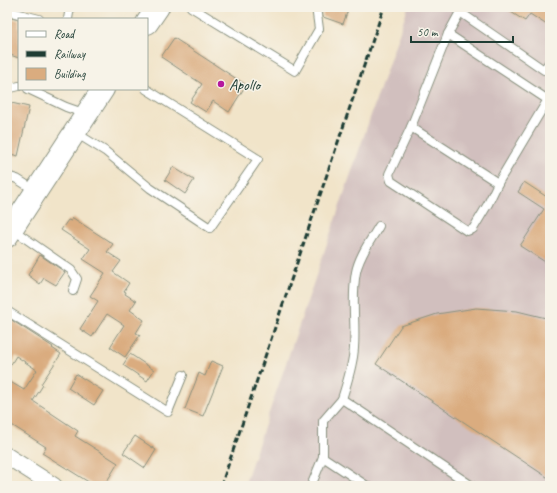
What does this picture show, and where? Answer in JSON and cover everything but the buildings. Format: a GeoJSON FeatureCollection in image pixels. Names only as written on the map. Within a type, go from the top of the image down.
{"type":"FeatureCollection","features":[{"type":"Feature","properties":{"kind":"main road"},"geometry":{"type":"LineString","coordinates":[[148,22],[158,7]]}},
{"type":"Feature","properties":{"kind":"main road"},"geometry":{"type":"LineString","coordinates":[[9,232],[103,90]]}},
{"type":"Feature","properties":{"kind":"street"},"geometry":{"type":"LineString","coordinates":[[7,456],[54,486]]}},
{"type":"Feature","properties":{"kind":"lane"},"geometry":{"type":"LineString","coordinates":[[68,18],[70,7]]}},
{"type":"Feature","properties":{"kind":"lane"},"geometry":{"type":"LineString","coordinates":[[191,7],[295,71],[319,29],[316,7]]}},
{"type":"Feature","properties":{"kind":"lane"},"geometry":{"type":"LineString","coordinates":[[448,34],[549,98],[498,183],[488,204],[473,229],[467,231],[392,181],[389,174],[411,127],[448,34],[460,10],[547,72],[550,61]]}},
{"type":"Feature","properties":{"kind":"lane"},"geometry":{"type":"LineString","coordinates":[[7,11],[35,18]]}},
{"type":"Feature","properties":{"kind":"lane"},"geometry":{"type":"LineString","coordinates":[[7,89],[18,86]]}},
{"type":"Feature","properties":{"kind":"lane"},"geometry":{"type":"LineString","coordinates":[[30,90],[66,107],[86,114]]}},
{"type":"Feature","properties":{"kind":"lane"},"geometry":{"type":"LineString","coordinates":[[75,132],[105,151],[150,188],[210,228],[258,159],[148,90]]}},
{"type":"Feature","properties":{"kind":"lane"},"geometry":{"type":"LineString","coordinates":[[411,127],[498,183]]}},
{"type":"Feature","properties":{"kind":"lane"},"geometry":{"type":"LineString","coordinates":[[7,176],[36,191]]}},
{"type":"Feature","properties":{"kind":"lane"},"geometry":{"type":"LineString","coordinates":[[311,486],[323,458],[323,421],[342,399],[353,362],[353,294],[356,270],[367,246],[379,226]]}},
{"type":"Feature","properties":{"kind":"lane"},"geometry":{"type":"LineString","coordinates":[[9,232],[71,270],[77,279],[73,291]]}},
{"type":"Feature","properties":{"kind":"lane"},"geometry":{"type":"LineString","coordinates":[[7,311],[168,412],[183,375]]}},
{"type":"Feature","properties":{"kind":"lane"},"geometry":{"type":"LineString","coordinates":[[342,399],[472,486]]}},
{"type":"Feature","properties":{"kind":"lane"},"geometry":{"type":"LineString","coordinates":[[323,458],[367,486]]}},
{"type":"Feature","properties":{"kind":"shaded area"},"geometry":{"type":"Polygon","coordinates":[[[408,7],[550,7],[550,486],[244,486],[408,7]]]}},
{"type":"Feature","properties":{"kind":"railway"},"geometry":{"type":"LineString","coordinates":[[221,486],[384,7]]}},
{"type":"Feature","properties":{"kind":"place","name":"Apollo"},"geometry":{"type":"Point","coordinates":[221,84]}}]}
